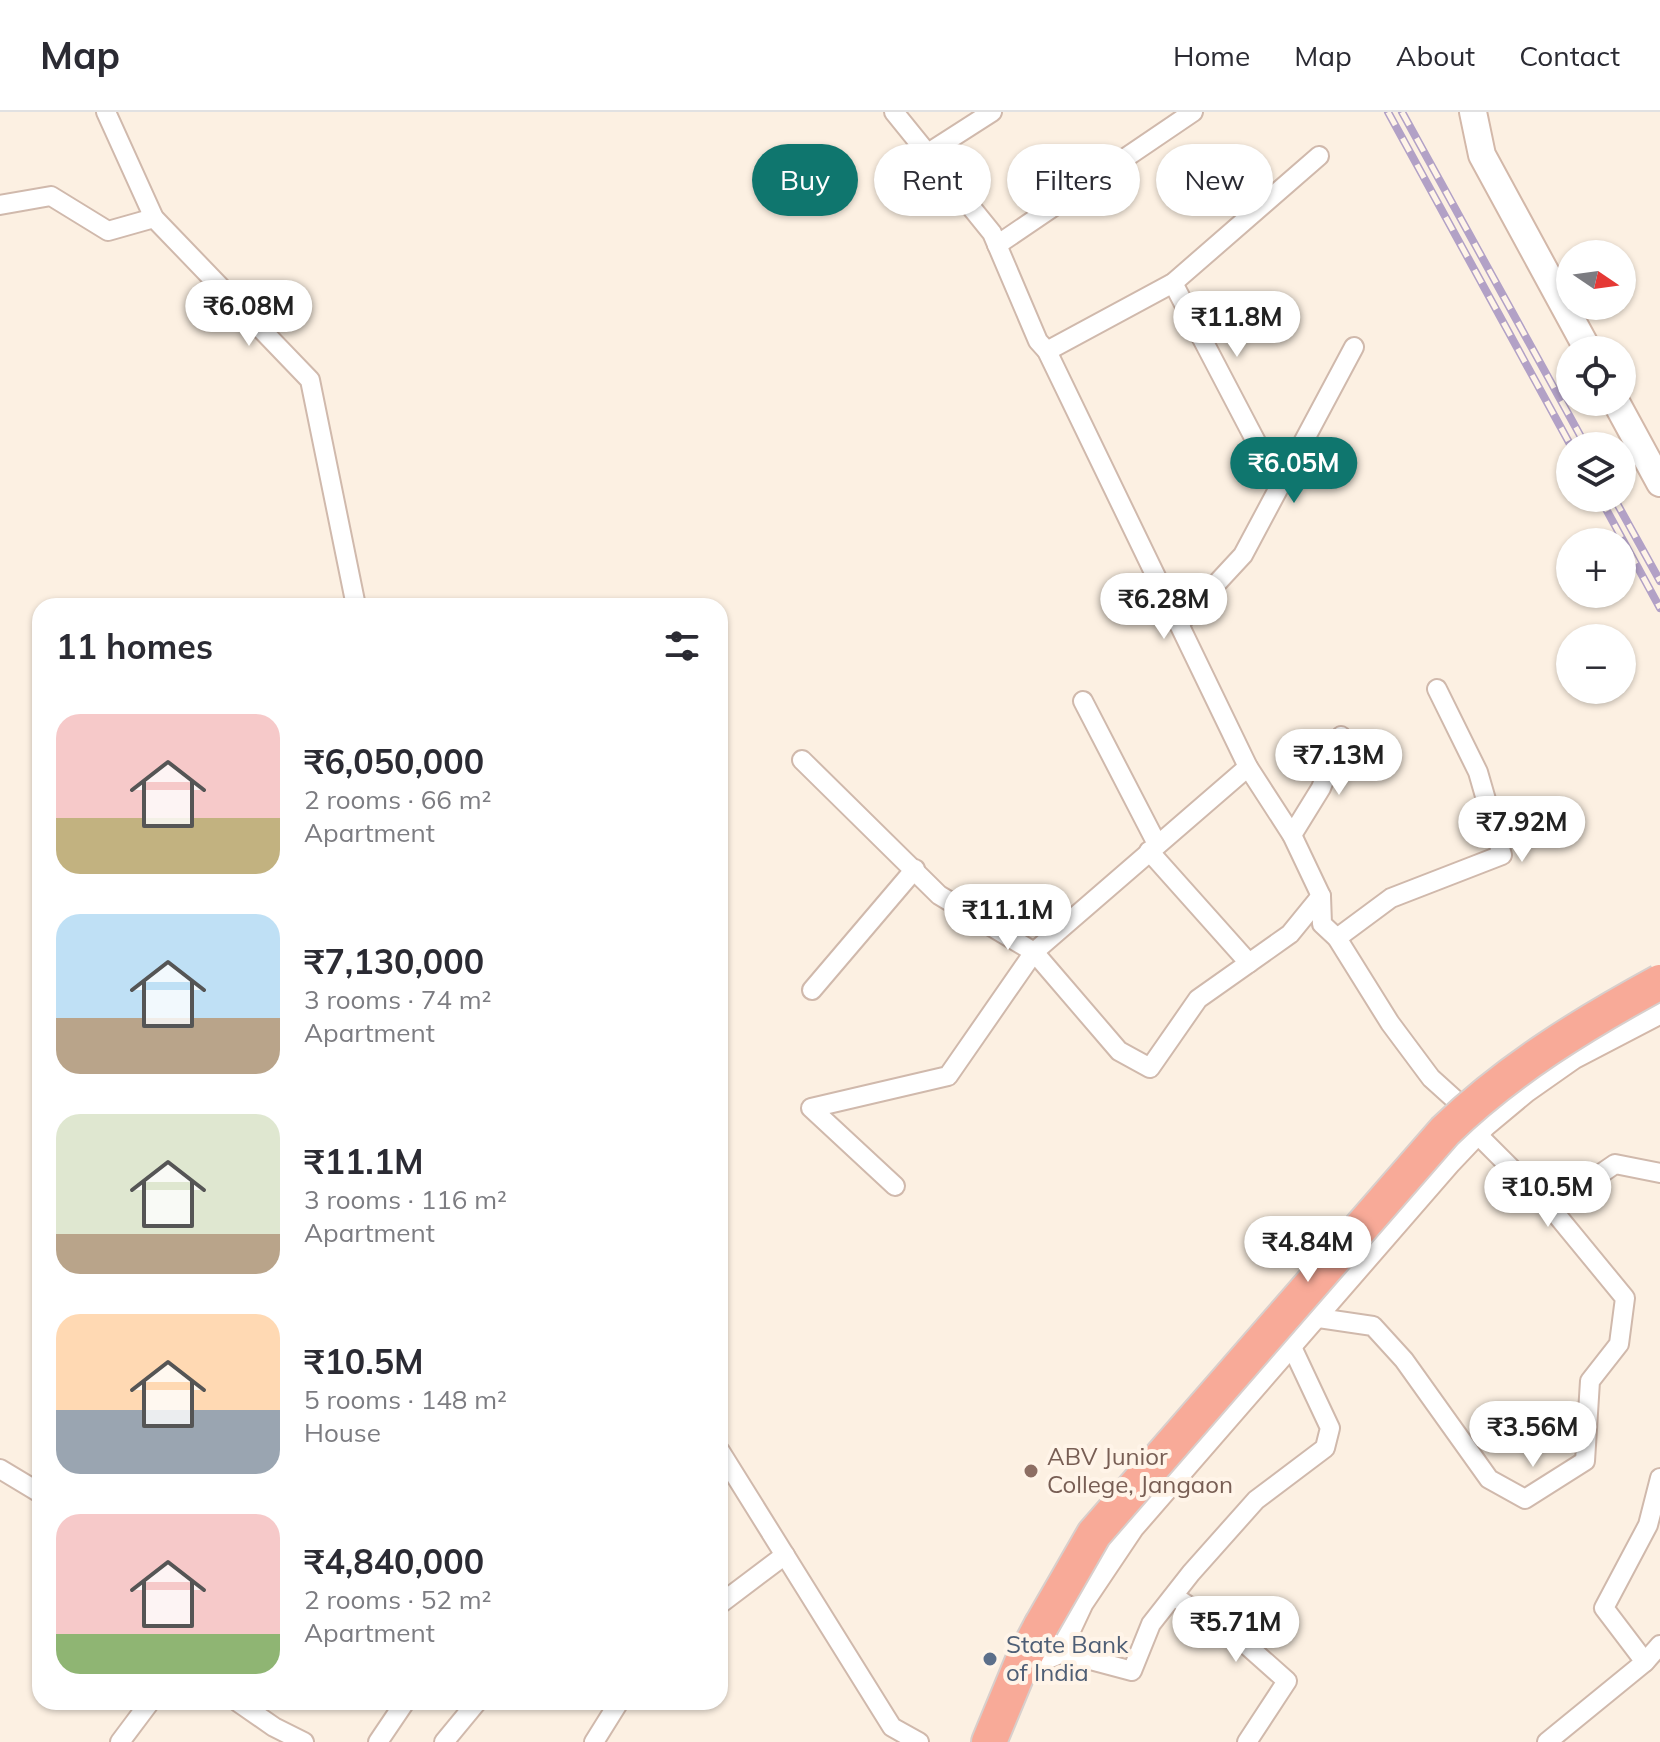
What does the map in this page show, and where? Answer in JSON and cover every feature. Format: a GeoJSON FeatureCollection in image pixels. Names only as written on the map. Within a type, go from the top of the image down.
{"type":"FeatureCollection","features":[{"type":"Feature","properties":{"kind":"highway"},"geometry":{"type":"LineString","coordinates":[[989,1742],[1023,1660],[1049,1638],[1094,1534],[1445,1131],[1525,1063],[1601,1014],[1660,982]]}},
{"type":"Feature","properties":{"kind":"street"},"geometry":{"type":"LineString","coordinates":[[106,112],[154,218],[310,380],[354,598]]}},
{"type":"Feature","properties":{"kind":"street"},"geometry":{"type":"LineString","coordinates":[[894,112],[921,144]]}},
{"type":"Feature","properties":{"kind":"street"},"geometry":{"type":"LineString","coordinates":[[942,144],[992,112]]}},
{"type":"Feature","properties":{"kind":"street"},"geometry":{"type":"LineString","coordinates":[[997,245],[1193,112]]}},
{"type":"Feature","properties":{"kind":"street"},"geometry":{"type":"LineString","coordinates":[[1473,112],[1482,155],[1580,336]]}},
{"type":"Feature","properties":{"kind":"street"},"geometry":{"type":"LineString","coordinates":[[1047,351],[1173,283],[1319,156]]}},
{"type":"Feature","properties":{"kind":"street"},"geometry":{"type":"LineString","coordinates":[[0,205],[51,196],[108,231],[154,218]]}},
{"type":"Feature","properties":{"kind":"street"},"geometry":{"type":"LineString","coordinates":[[978,216],[992,233],[1038,341],[1047,351],[1248,767],[1292,835],[1321,896],[1322,924],[1337,938],[1390,1023],[1431,1078],[1551,1208],[1625,1298],[1619,1344],[1590,1381],[1585,1461],[1525,1499],[1489,1479],[1404,1360],[1373,1326],[1312,1317]]}},
{"type":"Feature","properties":{"kind":"street"},"geometry":{"type":"LineString","coordinates":[[1173,283],[1263,455]]}},
{"type":"Feature","properties":{"kind":"street"},"geometry":{"type":"LineString","coordinates":[[1179,624],[1243,555],[1354,347]]}},
{"type":"Feature","properties":{"kind":"street"},"geometry":{"type":"LineString","coordinates":[[1624,416],[1660,483]]}},
{"type":"Feature","properties":{"kind":"street"},"geometry":{"type":"LineString","coordinates":[[1337,938],[1391,898],[1502,855],[1478,772],[1437,689]]}},
{"type":"Feature","properties":{"kind":"street"},"geometry":{"type":"LineString","coordinates":[[1083,701],[1153,848],[1249,963]]}},
{"type":"Feature","properties":{"kind":"street"},"geometry":{"type":"LineString","coordinates":[[1292,835],[1321,788],[1341,736]]}},
{"type":"Feature","properties":{"kind":"street"},"geometry":{"type":"LineString","coordinates":[[802,760],[939,895],[1034,952],[1119,1051],[1150,1068],[1198,999],[1290,934],[1321,896]]}},
{"type":"Feature","properties":{"kind":"street"},"geometry":{"type":"LineString","coordinates":[[895,1186],[811,1108],[948,1076],[1034,952],[1248,767]]}},
{"type":"Feature","properties":{"kind":"street"},"geometry":{"type":"LineString","coordinates":[[812,990],[915,869]]}},
{"type":"Feature","properties":{"kind":"street"},"geometry":{"type":"LineString","coordinates":[[1291,1345],[1330,1428],[1325,1448],[1256,1500],[1191,1573],[1151,1624],[1132,1671],[1049,1638],[1080,1602],[1131,1526],[1200,1443],[1291,1345],[1312,1317],[1479,1128],[1525,1089],[1572,1056],[1660,1010]]}},
{"type":"Feature","properties":{"kind":"street"},"geometry":{"type":"LineString","coordinates":[[1551,1208],[1615,1164],[1660,1173]]}},
{"type":"Feature","properties":{"kind":"street"},"geometry":{"type":"LineString","coordinates":[[728,1464],[889,1723],[919,1742]]}},
{"type":"Feature","properties":{"kind":"street"},"geometry":{"type":"LineString","coordinates":[[0,1469],[32,1488]]}},
{"type":"Feature","properties":{"kind":"street"},"geometry":{"type":"LineString","coordinates":[[1645,1662],[1604,1608],[1648,1525],[1660,1478]]}},
{"type":"Feature","properties":{"kind":"street"},"geometry":{"type":"LineString","coordinates":[[728,1598],[785,1555]]}},
{"type":"Feature","properties":{"kind":"street"},"geometry":{"type":"LineString","coordinates":[[1175,1597],[1242,1641],[1287,1681],[1247,1742]]}},
{"type":"Feature","properties":{"kind":"street"},"geometry":{"type":"LineString","coordinates":[[1547,1742],[1645,1662],[1660,1645]]}},
{"type":"Feature","properties":{"kind":"street"},"geometry":{"type":"LineString","coordinates":[[120,1742],[144,1710]]}},
{"type":"Feature","properties":{"kind":"street"},"geometry":{"type":"LineString","coordinates":[[250,1710],[304,1742]]}},
{"type":"Feature","properties":{"kind":"street"},"geometry":{"type":"LineString","coordinates":[[378,1742],[400,1710]]}},
{"type":"Feature","properties":{"kind":"street"},"geometry":{"type":"LineString","coordinates":[[444,1742],[464,1710]]}},
{"type":"Feature","properties":{"kind":"street"},"geometry":{"type":"LineString","coordinates":[[594,1742],[614,1710]]}},
{"type":"Feature","properties":{"kind":"street"},"geometry":{"type":"LineString","coordinates":[[880,1742],[889,1723]]}},
{"type":"Feature","properties":{"kind":"railway"},"geometry":{"type":"LineString","coordinates":[[1388,112],[1563,432]]}},
{"type":"Feature","properties":{"kind":"railway"},"geometry":{"type":"LineString","coordinates":[[1402,112],[1578,432]]}},
{"type":"Feature","properties":{"kind":"railway"},"geometry":{"type":"LineString","coordinates":[[1608,512],[1660,608]]}},
{"type":"Feature","properties":{"kind":"railway"},"geometry":{"type":"LineString","coordinates":[[1622,512],[1660,581]]}},
{"type":"Feature","properties":{"kind":"place","name":"ABV Junior College, Jangaon"},"geometry":{"type":"Point","coordinates":[1031,1471]}},
{"type":"Feature","properties":{"kind":"place","name":"State Bank of India"},"geometry":{"type":"Point","coordinates":[990,1659]}}]}
